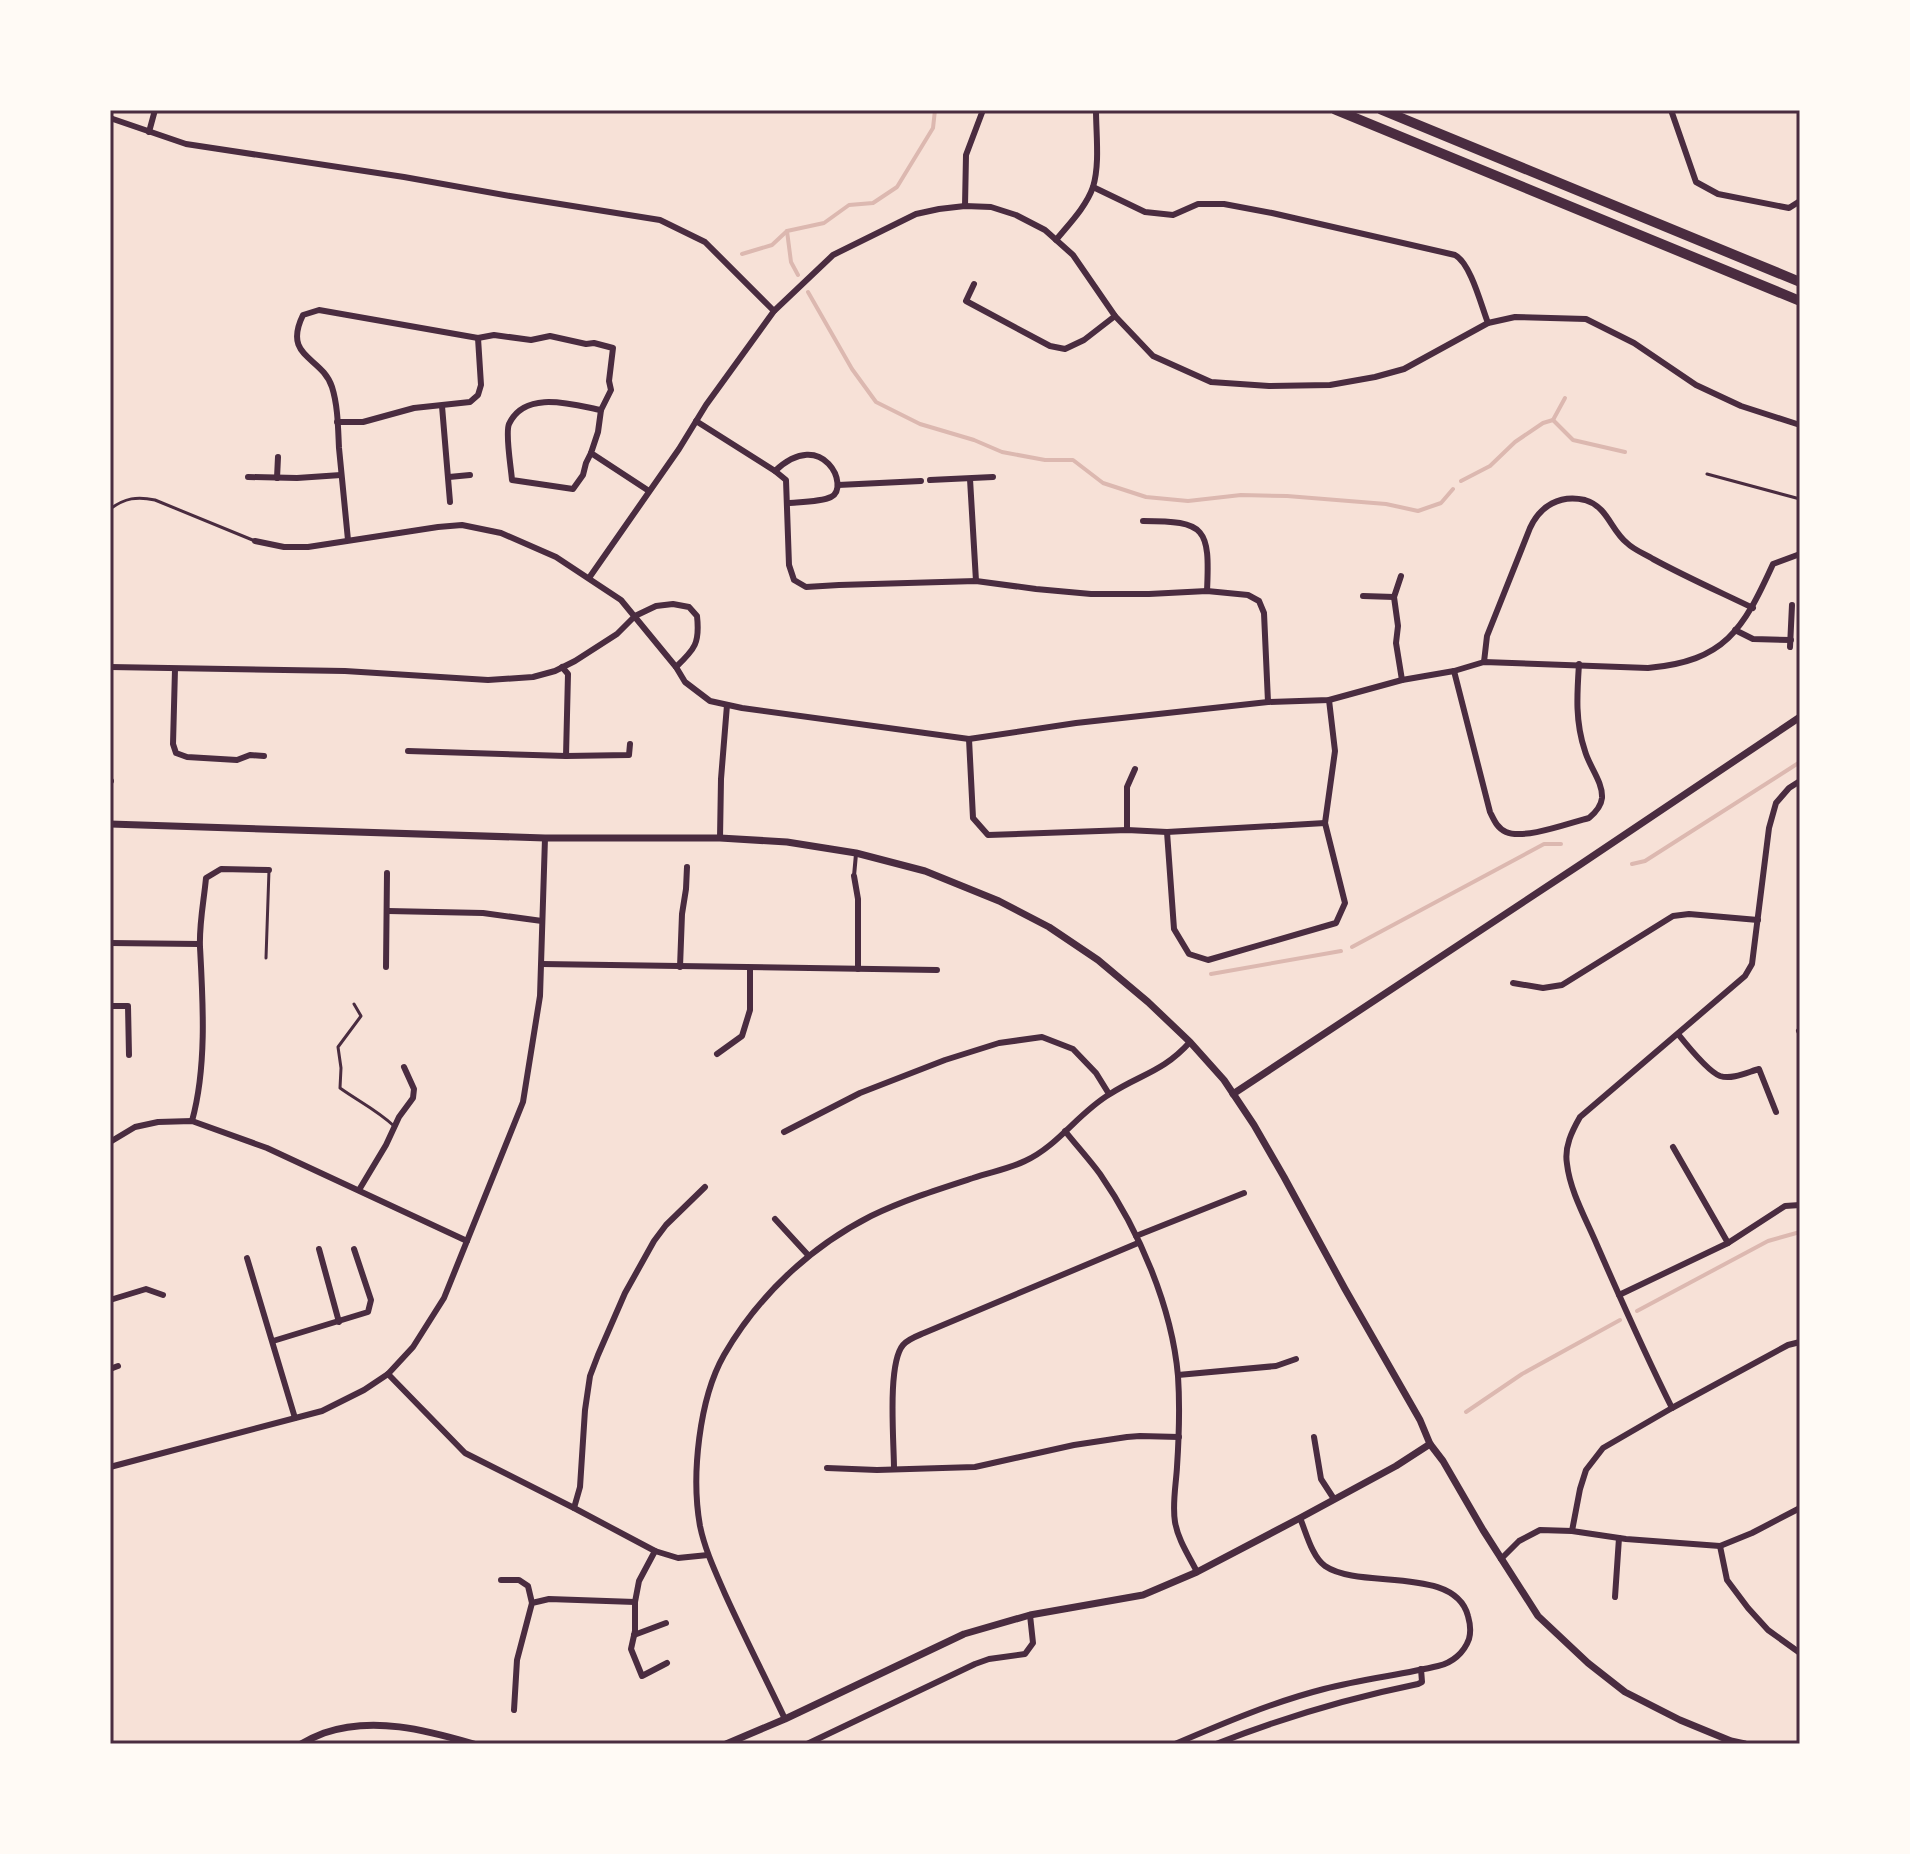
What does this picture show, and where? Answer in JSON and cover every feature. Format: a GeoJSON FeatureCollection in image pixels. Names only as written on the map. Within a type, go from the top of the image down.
{"type":"FeatureCollection","features":[{"type":"Feature","properties":{"kind":"highway"},"geometry":{"type":"LineString","coordinates":[[1336,110],[1800,301]]}},
{"type":"Feature","properties":{"kind":"highway"},"geometry":{"type":"LineString","coordinates":[[1382,110],[1800,282]]}},
{"type":"Feature","properties":{"kind":"street"},"geometry":{"type":"LineString","coordinates":[[149,132],[155,110]]}},
{"type":"Feature","properties":{"kind":"street"},"geometry":{"type":"LineString","coordinates":[[965,206],[966,155],[983,110]]}},
{"type":"Feature","properties":{"kind":"street"},"geometry":{"type":"LineString","coordinates":[[1056,240],[1075,218],[1093,187],[1096,110]]}},
{"type":"Feature","properties":{"kind":"street"},"geometry":{"type":"LineString","coordinates":[[1671,110],[1696,182],[1718,194],[1789,208],[1800,201]]}},
{"type":"Feature","properties":{"kind":"street"},"geometry":{"type":"LineString","coordinates":[[110,118],[186,144],[660,220],[705,242],[774,311]]}},
{"type":"Feature","properties":{"kind":"street"},"geometry":{"type":"LineString","coordinates":[[1093,187],[1145,212],[1173,215],[1198,204],[1224,204],[1455,255],[1462,259],[1467,268],[1488,323]]}},
{"type":"Feature","properties":{"kind":"street"},"geometry":{"type":"LineString","coordinates":[[589,578],[774,311],[833,255],[916,214],[939,209],[991,207],[1016,215],[1045,230],[1073,255],[1115,316],[1153,356],[1211,382],[1269,386],[1330,385],[1404,369],[1488,323],[1515,317],[1586,319],[1634,343],[1696,385],[1741,406],[1800,425]]}},
{"type":"Feature","properties":{"kind":"street"},"geometry":{"type":"LineString","coordinates":[[974,284],[966,301],[1050,346],[1065,349],[1084,340],[1115,316]]}},
{"type":"Feature","properties":{"kind":"street"},"geometry":{"type":"LineString","coordinates":[[348,540],[331,385],[325,373],[298,346],[296,329],[303,315],[319,310],[478,338],[494,335],[531,340],[550,336],[613,348],[609,381],[611,390],[601,410],[598,432],[583,475],[573,489],[512,480],[509,424],[521,411],[535,403],[555,401],[601,410]]}},
{"type":"Feature","properties":{"kind":"street"},"geometry":{"type":"LineString","coordinates":[[337,422],[363,422],[414,408],[470,402],[478,395],[481,385],[478,338]]}},
{"type":"Feature","properties":{"kind":"street"},"geometry":{"type":"LineString","coordinates":[[442,406],[450,502]]}},
{"type":"Feature","properties":{"kind":"street"},"geometry":{"type":"LineString","coordinates":[[696,421],[786,480],[789,565],[794,580],[806,587],[976,581],[1091,594],[1207,591],[1248,595],[1259,601],[1264,613],[1268,702]]}},
{"type":"Feature","properties":{"kind":"street"},"geometry":{"type":"LineString","coordinates":[[591,453],[649,491]]}},
{"type":"Feature","properties":{"kind":"street"},"geometry":{"type":"LineString","coordinates":[[775,471],[785,461],[795,457],[818,455],[827,460],[838,485],[837,493],[830,498],[788,503]]}},
{"type":"Feature","properties":{"kind":"street"},"geometry":{"type":"LineString","coordinates":[[277,478],[278,457]]}},
{"type":"Feature","properties":{"kind":"street"},"geometry":{"type":"LineString","coordinates":[[248,477],[341,475]]}},
{"type":"Feature","properties":{"kind":"street"},"geometry":{"type":"LineString","coordinates":[[449,477],[470,475]]}},
{"type":"Feature","properties":{"kind":"street"},"geometry":{"type":"LineString","coordinates":[[838,485],[993,477]]}},
{"type":"Feature","properties":{"kind":"street"},"geometry":{"type":"LineString","coordinates":[[970,479],[976,581]]}},
{"type":"Feature","properties":{"kind":"street"},"geometry":{"type":"LineString","coordinates":[[1484,662],[1487,636],[1530,528],[1539,512],[1560,499],[1597,505],[1627,544],[1753,608]]}},
{"type":"Feature","properties":{"kind":"street"},"geometry":{"type":"LineString","coordinates":[[1143,521],[1178,521],[1194,526],[1205,537],[1207,591]]}},
{"type":"Feature","properties":{"kind":"street"},"geometry":{"type":"LineString","coordinates":[[255,541],[284,547],[308,547],[462,525],[501,533],[556,557],[621,600],[685,682],[710,701],[969,739],[1076,723],[1268,702],[1329,700],[1484,662],[1648,668],[1671,666],[1695,659],[1722,644],[1753,608],[1773,564],[1800,554]]}},
{"type":"Feature","properties":{"kind":"street"},"geometry":{"type":"LineString","coordinates":[[1401,576],[1394,597],[1398,626],[1396,643],[1402,680]]}},
{"type":"Feature","properties":{"kind":"street"},"geometry":{"type":"LineString","coordinates":[[1363,596],[1394,597]]}},
{"type":"Feature","properties":{"kind":"street"},"geometry":{"type":"LineString","coordinates":[[110,667],[345,671],[488,680],[533,677],[575,661],[617,634],[635,616],[656,606],[673,604],[689,607],[697,616],[699,631],[695,649],[676,667]]}},
{"type":"Feature","properties":{"kind":"street"},"geometry":{"type":"LineString","coordinates":[[1735,630],[1753,639],[1790,644],[1792,605]]}},
{"type":"Feature","properties":{"kind":"street"},"geometry":{"type":"LineString","coordinates":[[1454,671],[1490,812],[1495,823],[1507,833],[1524,834],[1589,818],[1596,813],[1602,799],[1578,725],[1579,664]]}},
{"type":"Feature","properties":{"kind":"street"},"geometry":{"type":"LineString","coordinates":[[562,667],[568,674],[566,756]]}},
{"type":"Feature","properties":{"kind":"street"},"geometry":{"type":"LineString","coordinates":[[175,669],[173,744],[176,753],[187,757],[237,760],[250,755],[264,756]]}},
{"type":"Feature","properties":{"kind":"street"},"geometry":{"type":"LineString","coordinates":[[1167,832],[1174,929],[1189,954],[1208,960],[1336,923],[1345,903],[1325,823],[1335,751],[1329,700]]}},
{"type":"Feature","properties":{"kind":"street"},"geometry":{"type":"LineString","coordinates":[[720,838],[727,705]]}},
{"type":"Feature","properties":{"kind":"street"},"geometry":{"type":"LineString","coordinates":[[1233,1094],[1800,717]]}},
{"type":"Feature","properties":{"kind":"street"},"geometry":{"type":"LineString","coordinates":[[969,739],[973,818],[988,835],[1127,830],[1167,832],[1325,823]]}},
{"type":"Feature","properties":{"kind":"street"},"geometry":{"type":"LineString","coordinates":[[408,751],[629,755],[630,744]]}},
{"type":"Feature","properties":{"kind":"street"},"geometry":{"type":"LineString","coordinates":[[1127,830],[1127,787],[1135,769]]}},
{"type":"Feature","properties":{"kind":"street"},"geometry":{"type":"LineString","coordinates":[[1672,1408],[1644,1353],[1578,1201],[1567,1163],[1567,1147],[1580,1117],[1745,976],[1752,964],[1769,828],[1776,803],[1800,781]]}},
{"type":"Feature","properties":{"kind":"street"},"geometry":{"type":"LineString","coordinates":[[110,824],[545,838],[720,838],[787,842],[856,853],[925,871],[957,882],[1049,927],[1122,980],[1190,1042],[1233,1094],[1284,1177],[1420,1420],[1430,1444],[1538,1616],[1588,1663],[1625,1692],[1680,1720],[1745,1744]]}},
{"type":"Feature","properties":{"kind":"street"},"geometry":{"type":"LineString","coordinates":[[110,1467],[322,1411],[388,1374],[413,1347],[444,1298],[523,1102],[540,996],[545,838]]}},
{"type":"Feature","properties":{"kind":"street"},"geometry":{"type":"LineString","coordinates":[[856,853],[858,969]]}},
{"type":"Feature","properties":{"kind":"street"},"geometry":{"type":"LineString","coordinates":[[680,967],[687,867]]}},
{"type":"Feature","properties":{"kind":"street"},"geometry":{"type":"LineString","coordinates":[[192,1121],[200,1079],[203,974],[199,944],[206,878],[221,869],[269,870]]}},
{"type":"Feature","properties":{"kind":"street"},"geometry":{"type":"LineString","coordinates":[[386,967],[387,873]]}},
{"type":"Feature","properties":{"kind":"street"},"geometry":{"type":"LineString","coordinates":[[388,911],[483,913],[542,921]]}},
{"type":"Feature","properties":{"kind":"street"},"geometry":{"type":"LineString","coordinates":[[1513,983],[1543,988],[1562,985],[1673,916],[1689,914],[1758,920]]}},
{"type":"Feature","properties":{"kind":"street"},"geometry":{"type":"LineString","coordinates":[[110,943],[199,944]]}},
{"type":"Feature","properties":{"kind":"street"},"geometry":{"type":"LineString","coordinates":[[542,964],[937,970]]}},
{"type":"Feature","properties":{"kind":"street"},"geometry":{"type":"LineString","coordinates":[[717,1054],[742,1036],[750,1010],[750,968]]}},
{"type":"Feature","properties":{"kind":"street"},"geometry":{"type":"LineString","coordinates":[[110,1006],[128,1006],[129,1055]]}},
{"type":"Feature","properties":{"kind":"street"},"geometry":{"type":"LineString","coordinates":[[1678,1034],[1719,1076],[1731,1077],[1759,1069],[1776,1112]]}},
{"type":"Feature","properties":{"kind":"street"},"geometry":{"type":"LineString","coordinates":[[784,1132],[860,1093],[945,1060],[999,1043],[1042,1037],[1073,1049],[1096,1073],[1109,1094]]}},
{"type":"Feature","properties":{"kind":"street"},"geometry":{"type":"LineString","coordinates":[[785,1719],[733,1612],[708,1555],[700,1527],[696,1478],[699,1439],[712,1383],[724,1355],[775,1287],[808,1255],[870,1217],[931,1191],[1024,1162],[1041,1152],[1109,1094],[1160,1069],[1190,1042]]}},
{"type":"Feature","properties":{"kind":"street"},"geometry":{"type":"LineString","coordinates":[[359,1190],[413,1098],[414,1089],[404,1067]]}},
{"type":"Feature","properties":{"kind":"street"},"geometry":{"type":"LineString","coordinates":[[110,1142],[135,1127],[158,1122],[192,1121],[267,1148],[467,1241]]}},
{"type":"Feature","properties":{"kind":"street"},"geometry":{"type":"LineString","coordinates":[[1065,1131],[1099,1172],[1128,1218],[1160,1295],[1178,1375],[1175,1524],[1197,1572]]}},
{"type":"Feature","properties":{"kind":"street"},"geometry":{"type":"LineString","coordinates":[[1673,1147],[1728,1243]]}},
{"type":"Feature","properties":{"kind":"street"},"geometry":{"type":"LineString","coordinates":[[574,1508],[580,1487],[590,1376],[598,1355],[625,1293],[654,1241],[705,1187]]}},
{"type":"Feature","properties":{"kind":"street"},"geometry":{"type":"LineString","coordinates":[[894,1469],[893,1378],[895,1360],[904,1344],[1244,1193]]}},
{"type":"Feature","properties":{"kind":"street"},"geometry":{"type":"LineString","coordinates":[[1619,1295],[1728,1243],[1785,1206],[1800,1205]]}},
{"type":"Feature","properties":{"kind":"street"},"geometry":{"type":"LineString","coordinates":[[775,1219],[808,1255]]}},
{"type":"Feature","properties":{"kind":"street"},"geometry":{"type":"LineString","coordinates":[[319,1249],[339,1322]]}},
{"type":"Feature","properties":{"kind":"street"},"geometry":{"type":"LineString","coordinates":[[273,1341],[368,1312],[371,1300],[354,1249]]}},
{"type":"Feature","properties":{"kind":"street"},"geometry":{"type":"LineString","coordinates":[[247,1258],[295,1418]]}},
{"type":"Feature","properties":{"kind":"street"},"geometry":{"type":"LineString","coordinates":[[110,1300],[146,1289],[163,1295]]}},
{"type":"Feature","properties":{"kind":"street"},"geometry":{"type":"LineString","coordinates":[[1572,1531],[1586,1470],[1603,1448],[1788,1345],[1800,1342]]}},
{"type":"Feature","properties":{"kind":"street"},"geometry":{"type":"LineString","coordinates":[[1178,1375],[1276,1366],[1296,1359]]}},
{"type":"Feature","properties":{"kind":"street"},"geometry":{"type":"LineString","coordinates":[[110,1369],[118,1366]]}},
{"type":"Feature","properties":{"kind":"street"},"geometry":{"type":"LineString","coordinates":[[388,1374],[465,1453],[655,1551],[678,1558],[708,1555]]}},
{"type":"Feature","properties":{"kind":"street"},"geometry":{"type":"LineString","coordinates":[[827,1468],[975,1467],[1074,1445],[1127,1437],[1179,1437]]}},
{"type":"Feature","properties":{"kind":"street"},"geometry":{"type":"LineString","coordinates":[[1314,1437],[1321,1479],[1334,1499]]}},
{"type":"Feature","properties":{"kind":"street"},"geometry":{"type":"LineString","coordinates":[[726,1744],[964,1634],[1030,1615],[1143,1595],[1197,1572],[1396,1466],[1430,1444]]}},
{"type":"Feature","properties":{"kind":"street"},"geometry":{"type":"LineString","coordinates":[[1501,1559],[1519,1541],[1540,1530],[1720,1546],[1800,1508]]}},
{"type":"Feature","properties":{"kind":"street"},"geometry":{"type":"LineString","coordinates":[[1175,1744],[1257,1710],[1323,1689],[1439,1666],[1461,1654],[1470,1636],[1469,1619],[1465,1606],[1453,1594],[1436,1586],[1340,1573],[1323,1565],[1311,1546],[1300,1518]]}},
{"type":"Feature","properties":{"kind":"street"},"geometry":{"type":"LineString","coordinates":[[1615,1597],[1619,1538]]}},
{"type":"Feature","properties":{"kind":"street"},"geometry":{"type":"LineString","coordinates":[[1720,1546],[1727,1580],[1768,1630],[1800,1653]]}},
{"type":"Feature","properties":{"kind":"street"},"geometry":{"type":"LineString","coordinates":[[655,1551],[639,1581],[631,1649],[642,1676],[667,1663]]}},
{"type":"Feature","properties":{"kind":"street"},"geometry":{"type":"LineString","coordinates":[[501,1580],[519,1580],[528,1586],[532,1603],[517,1660],[514,1710]]}},
{"type":"Feature","properties":{"kind":"street"},"geometry":{"type":"LineString","coordinates":[[532,1603],[549,1599],[635,1602]]}},
{"type":"Feature","properties":{"kind":"street"},"geometry":{"type":"LineString","coordinates":[[807,1744],[975,1664],[1025,1654],[1033,1643],[1030,1615]]}},
{"type":"Feature","properties":{"kind":"street"},"geometry":{"type":"LineString","coordinates":[[634,1635],[666,1623]]}},
{"type":"Feature","properties":{"kind":"street"},"geometry":{"type":"LineString","coordinates":[[1216,1744],[1263,1725],[1361,1696],[1418,1684],[1423,1678],[1421,1669]]}},
{"type":"Feature","properties":{"kind":"street"},"geometry":{"type":"LineString","coordinates":[[1257,1710],[1263,1725]]}},
{"type":"Feature","properties":{"kind":"street"},"geometry":{"type":"LineString","coordinates":[[301,1744],[325,1732],[358,1726],[390,1725],[474,1744]]}},
{"type":"Feature","properties":{"kind":"lane"},"geometry":{"type":"LineString","coordinates":[[1707,474],[1800,499]]}},
{"type":"Feature","properties":{"kind":"lane"},"geometry":{"type":"LineString","coordinates":[[110,509],[123,500],[139,497],[155,500],[255,541]]}},
{"type":"Feature","properties":{"kind":"lane"},"geometry":{"type":"LineString","coordinates":[[266,958],[269,870]]}},
{"type":"Feature","properties":{"kind":"lane"},"geometry":{"type":"LineString","coordinates":[[354,1004],[361,1016],[338,1047],[340,1088],[378,1111],[394,1126]]}},
{"type":"Feature","properties":{"kind":"waterway"},"geometry":{"type":"LineString","coordinates":[[742,254],[772,245],[787,231],[824,223],[849,205],[873,203],[897,187],[933,128],[935,110]]}},
{"type":"Feature","properties":{"kind":"waterway"},"geometry":{"type":"LineString","coordinates":[[787,231],[791,262],[798,275]]}},
{"type":"Feature","properties":{"kind":"waterway"},"geometry":{"type":"LineString","coordinates":[[808,292],[852,369],[876,402],[920,424],[1002,452],[1045,460],[1073,460],[1103,483],[1146,497],[1188,501],[1241,495],[1287,496],[1386,504],[1418,511],[1441,503],[1453,489]]}},
{"type":"Feature","properties":{"kind":"waterway"},"geometry":{"type":"LineString","coordinates":[[1553,420],[1565,398]]}},
{"type":"Feature","properties":{"kind":"waterway"},"geometry":{"type":"LineString","coordinates":[[1461,481],[1490,466],[1515,442],[1543,423],[1553,420],[1573,440],[1625,452]]}},
{"type":"Feature","properties":{"kind":"waterway"},"geometry":{"type":"LineString","coordinates":[[1632,864],[1645,861],[1800,762]]}},
{"type":"Feature","properties":{"kind":"waterway"},"geometry":{"type":"LineString","coordinates":[[1352,947],[1544,844],[1561,844]]}},
{"type":"Feature","properties":{"kind":"waterway"},"geometry":{"type":"LineString","coordinates":[[1211,974],[1341,951]]}},
{"type":"Feature","properties":{"kind":"waterway"},"geometry":{"type":"LineString","coordinates":[[1637,1311],[1768,1241],[1800,1232]]}},
{"type":"Feature","properties":{"kind":"waterway"},"geometry":{"type":"LineString","coordinates":[[1466,1412],[1522,1374],[1620,1320]]}}]}
